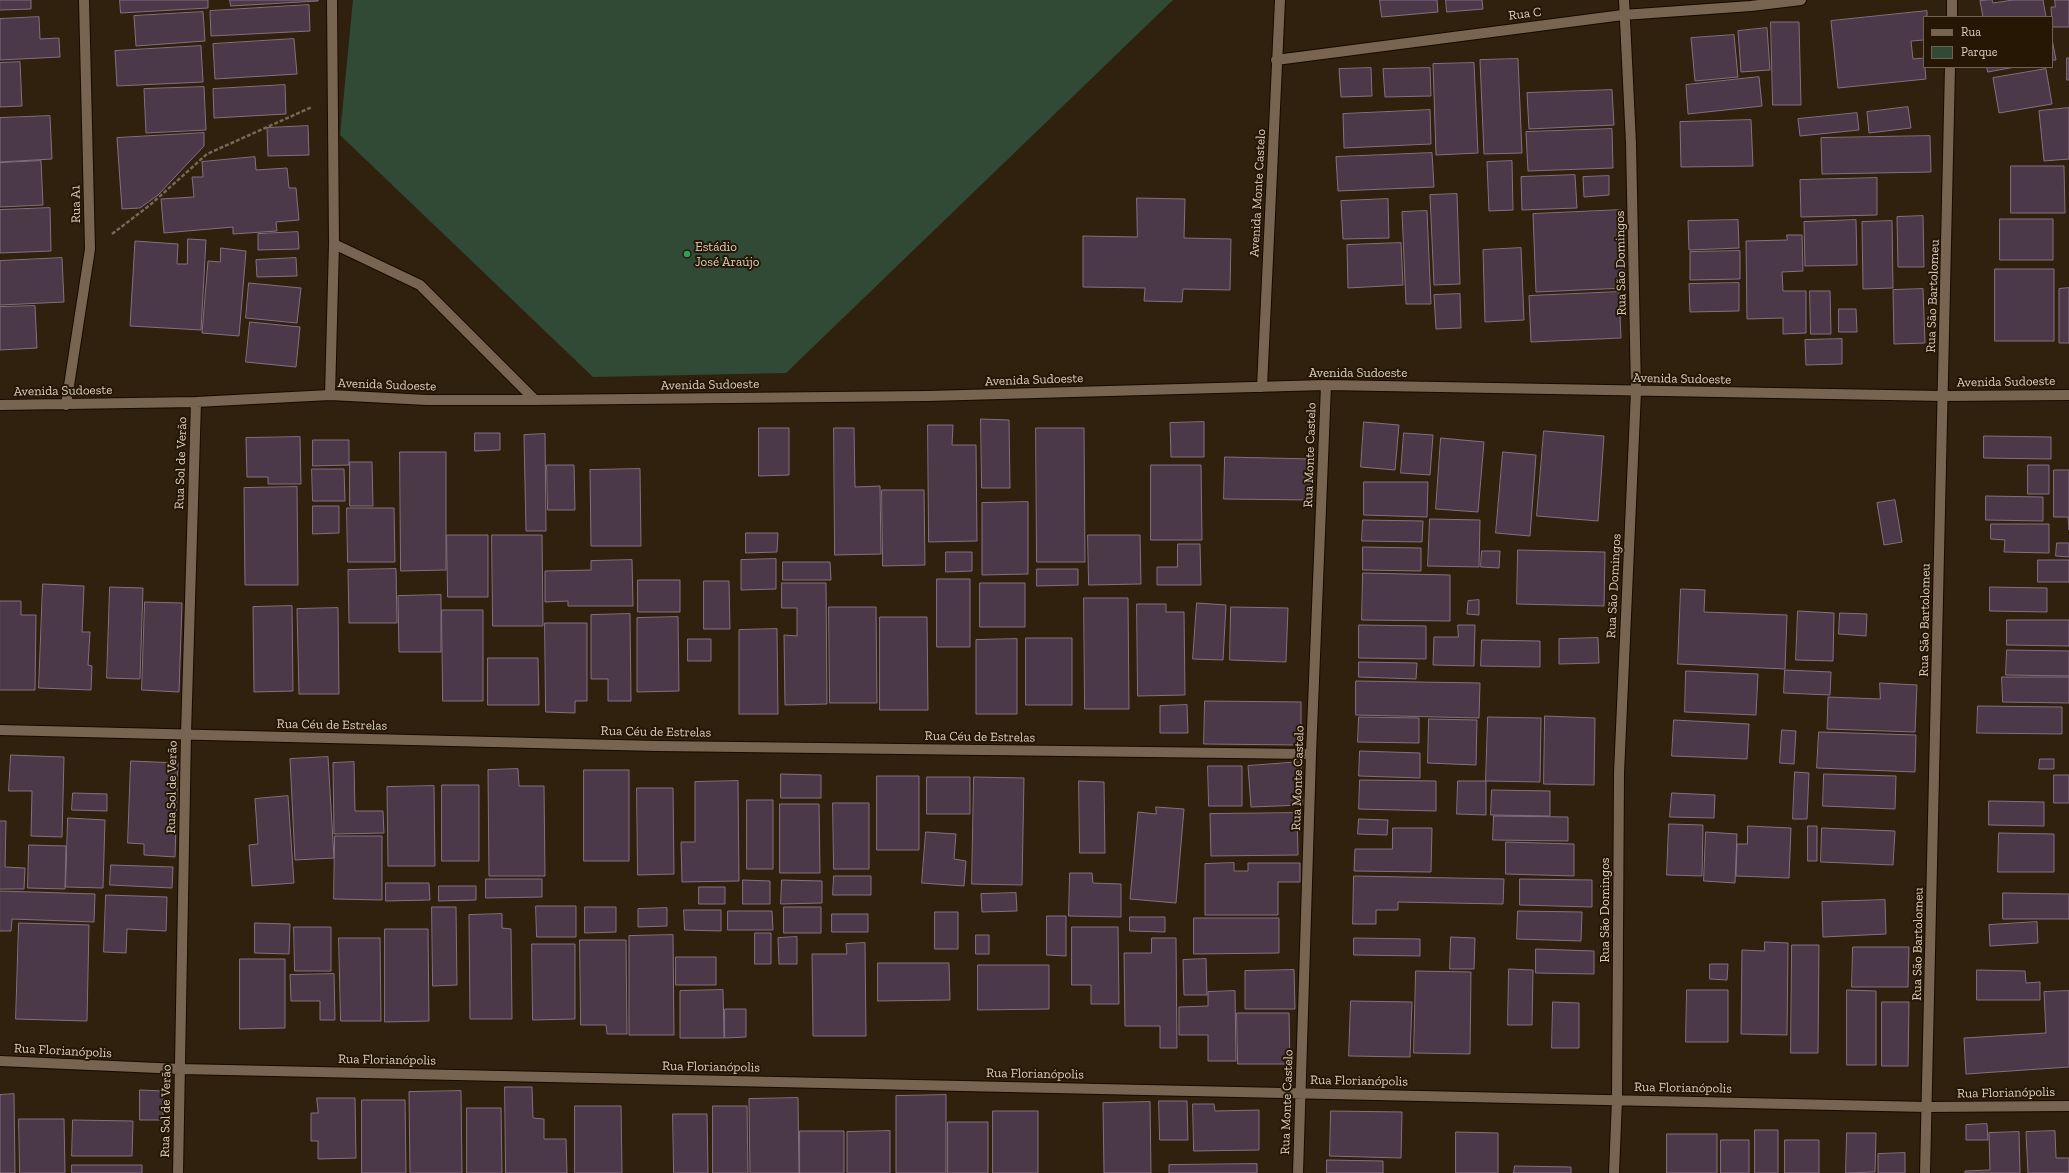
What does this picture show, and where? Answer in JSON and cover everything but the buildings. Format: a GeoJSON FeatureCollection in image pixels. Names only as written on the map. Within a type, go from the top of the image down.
{"type":"FeatureCollection","features":[{"type":"Feature","properties":{"kind":"street","name":"Rua A1"},"geometry":{"type":"LineString","coordinates":[[66,405],[90,249],[84,0]]}},
{"type":"Feature","properties":{"kind":"street"},"geometry":{"type":"LineString","coordinates":[[330,395],[334,244],[334,97],[332,0]]}},
{"type":"Feature","properties":{"kind":"street","name":"Avenida Monte Castelo"},"geometry":{"type":"LineString","coordinates":[[1262,387],[1276,60],[1280,0]]}},
{"type":"Feature","properties":{"kind":"street","name":"Rua São Domingos"},"geometry":{"type":"LineString","coordinates":[[1614,1173],[1617,1099],[1619,773],[1636,391],[1631,143],[1623,15],[1624,0]]}},
{"type":"Feature","properties":{"kind":"street","name":"Rua C"},"geometry":{"type":"LineString","coordinates":[[1276,60],[1623,15],[1751,6],[1802,0]]}},
{"type":"Feature","properties":{"kind":"street"},"geometry":{"type":"LineString","coordinates":[[1952,0],[1952,16]]}},
{"type":"Feature","properties":{"kind":"street","name":"Rua São Bartolomeu"},"geometry":{"type":"LineString","coordinates":[[1925,1173],[1950,68]]}},
{"type":"Feature","properties":{"kind":"street"},"geometry":{"type":"LineString","coordinates":[[334,244],[420,285],[535,400]]}},
{"type":"Feature","properties":{"kind":"street","name":"Avenida Sudoeste"},"geometry":{"type":"LineString","coordinates":[[0,405],[196,402],[330,395],[427,400],[535,400],[928,396],[1326,385],[1943,396],[2069,394]]}},
{"type":"Feature","properties":{"kind":"street","name":"Rua Monte Castelo"},"geometry":{"type":"LineString","coordinates":[[1298,1173],[1311,754],[1326,385]]}},
{"type":"Feature","properties":{"kind":"street","name":"Rua Sol de Verão"},"geometry":{"type":"LineString","coordinates":[[178,1173],[186,734],[196,402]]}},
{"type":"Feature","properties":{"kind":"street","name":"Rua Céu de Estrelas"},"geometry":{"type":"LineString","coordinates":[[0,730],[657,746],[1311,754]]}},
{"type":"Feature","properties":{"kind":"street","name":"Rua Florianópolis"},"geometry":{"type":"LineString","coordinates":[[0,1061],[180,1069],[1300,1092],[1927,1107],[2069,1106]]}},
{"type":"Feature","properties":{"kind":"path"},"geometry":{"type":"LineString","coordinates":[[90,249],[150,206],[207,154],[334,97]]}},
{"type":"Feature","properties":{"kind":"green space","name":"Estádio José Araújo"},"geometry":{"type":"Polygon","coordinates":[[[353,0],[1173,0],[786,373],[593,377],[340,135],[353,0]]]}},
{"type":"Feature","properties":{"kind":"place","name":"Estádio José Araújo"},"geometry":{"type":"Point","coordinates":[687,254]}}]}
